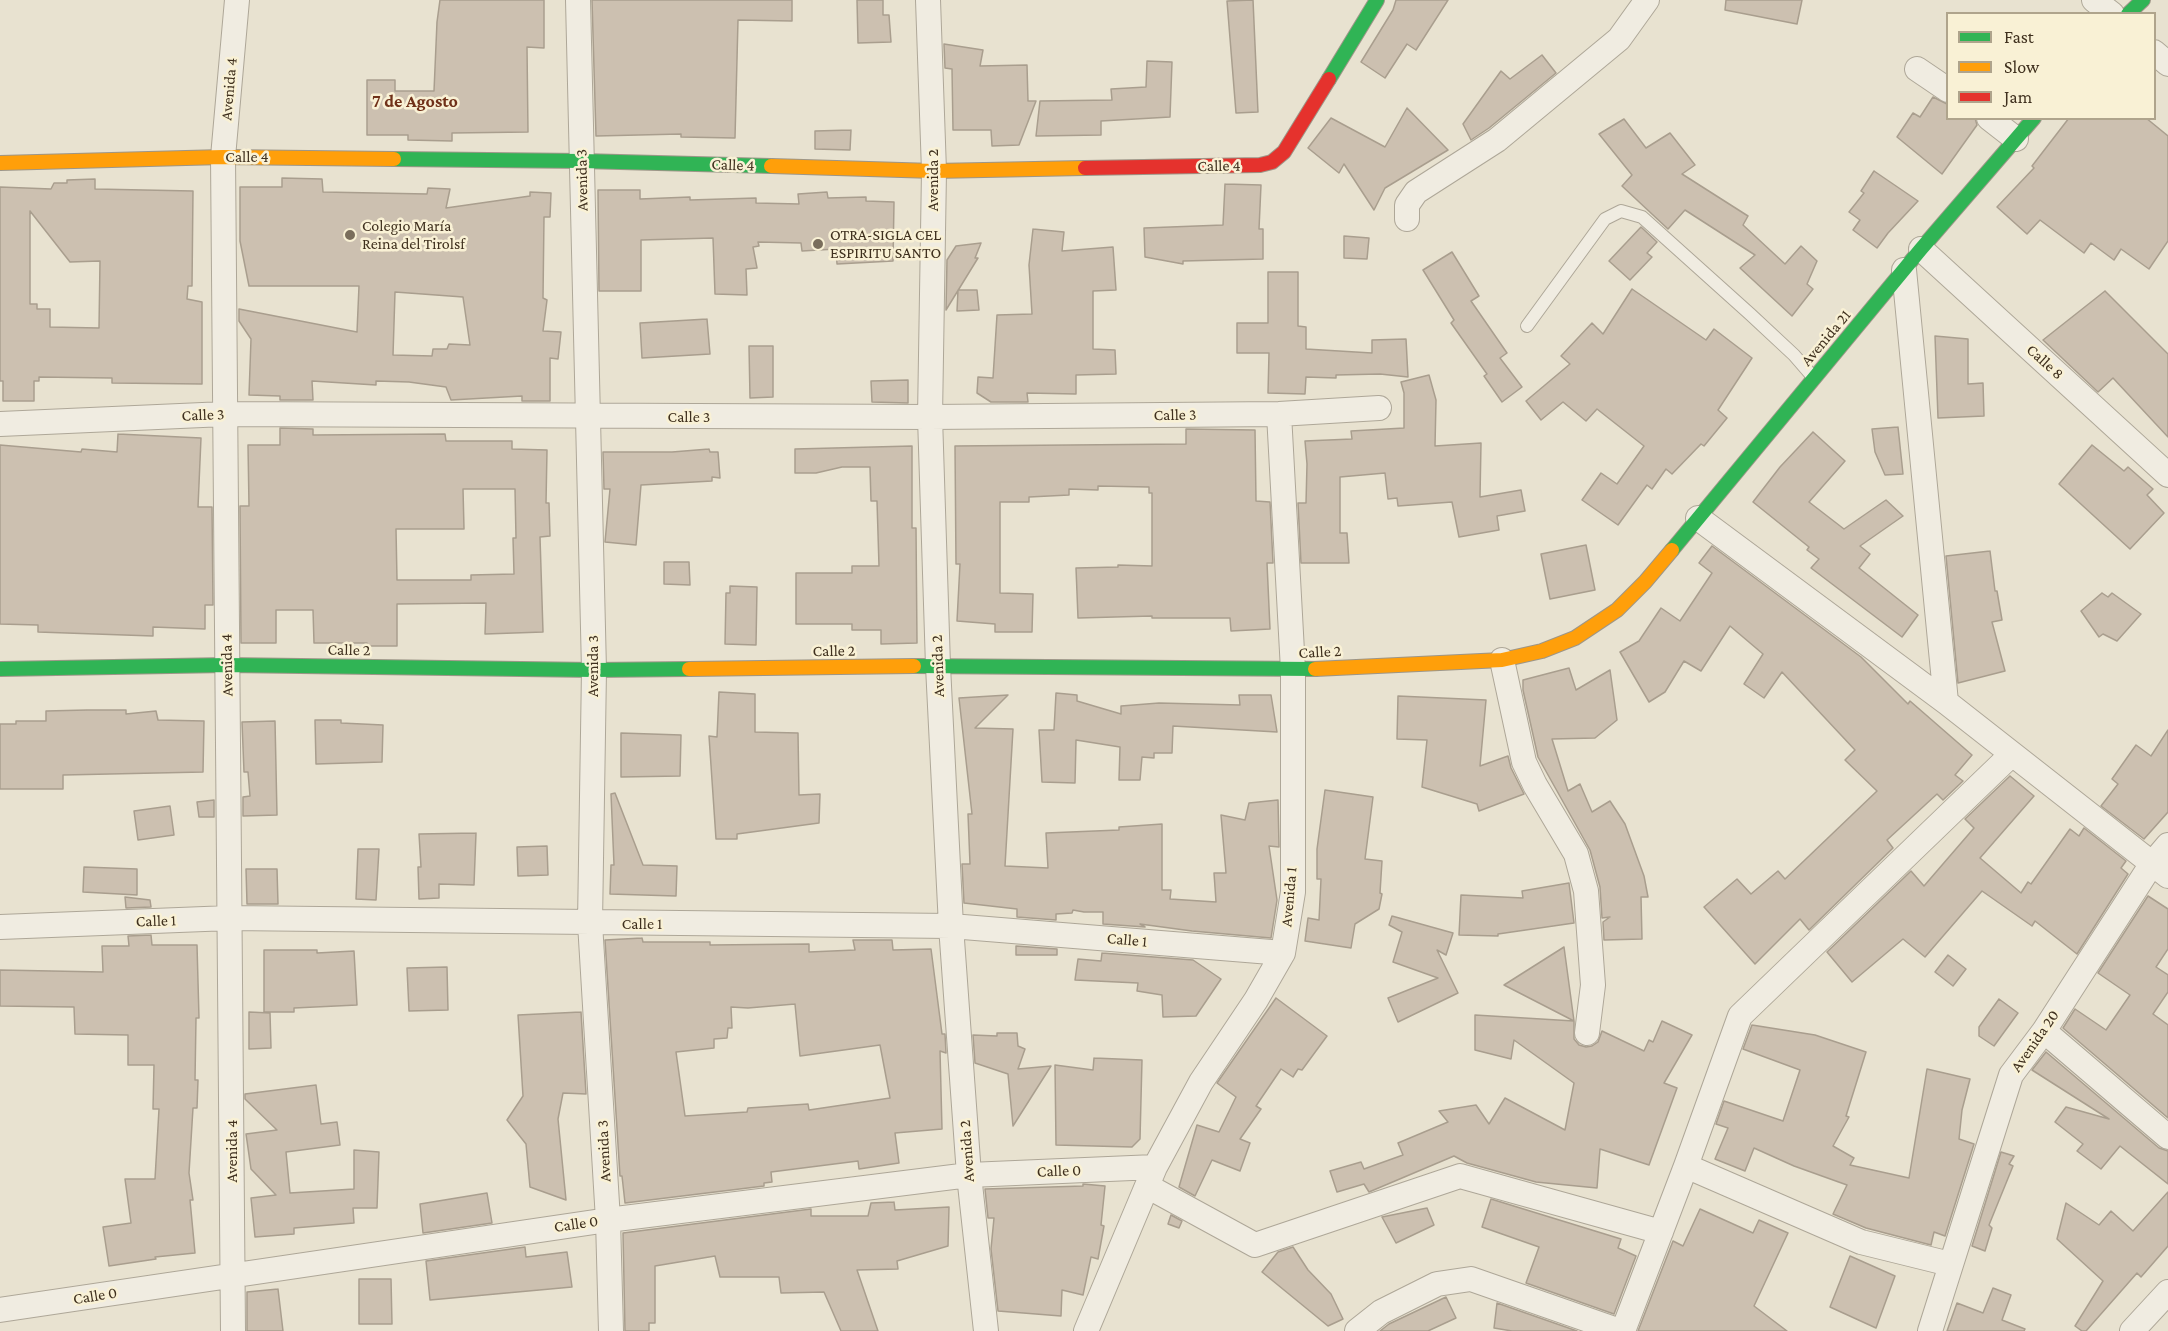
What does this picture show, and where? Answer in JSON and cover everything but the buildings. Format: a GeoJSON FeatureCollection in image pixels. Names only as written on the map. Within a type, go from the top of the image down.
{"type":"FeatureCollection","features":[{"type":"Feature","properties":{"kind":"main road","name":"Calle 4"},"geometry":{"type":"LineString","coordinates":[[0,163],[223,157],[582,161],[934,171],[1260,165],[1272,162],[1284,152],[1377,0]]}},
{"type":"Feature","properties":{"kind":"main road"},"geometry":{"type":"LineString","coordinates":[[2130,12],[2143,0]]}},
{"type":"Feature","properties":{"kind":"main road","name":"Avenida 21"},"geometry":{"type":"LineString","coordinates":[[1645,582],[1921,249],[2032,120]]}},
{"type":"Feature","properties":{"kind":"main road","name":"Calle 2"},"geometry":{"type":"LineString","coordinates":[[0,669],[227,665],[594,670],[938,666],[1293,670],[1502,660],[1542,651],[1575,638],[1617,610],[1645,582]]}},
{"type":"Feature","properties":{"kind":"street","name":"Avenida 4"},"geometry":{"type":"LineString","coordinates":[[232,1331],[223,157],[237,0]]}},
{"type":"Feature","properties":{"kind":"street","name":"Avenida 3"},"geometry":{"type":"LineString","coordinates":[[578,0],[594,670],[590,923],[608,1220],[611,1331]]}},
{"type":"Feature","properties":{"kind":"street","name":"Avenida 2"},"geometry":{"type":"LineString","coordinates":[[928,0],[934,171],[930,417],[938,666],[951,926],[969,1175],[986,1331]]}},
{"type":"Feature","properties":{"kind":"street"},"geometry":{"type":"LineString","coordinates":[[1407,219],[1407,205],[1416,192],[1497,140],[1593,61],[1619,39],[1647,0]]}},
{"type":"Feature","properties":{"kind":"street"},"geometry":{"type":"LineString","coordinates":[[2094,0],[2109,12]]}},
{"type":"Feature","properties":{"kind":"street"},"geometry":{"type":"LineString","coordinates":[[2156,54],[2168,64]]}},
{"type":"Feature","properties":{"kind":"street"},"geometry":{"type":"LineString","coordinates":[[1917,69],[1946,89]]}},
{"type":"Feature","properties":{"kind":"street"},"geometry":{"type":"LineString","coordinates":[[1991,120],[2016,140]]}},
{"type":"Feature","properties":{"kind":"street","name":"Calle 8"},"geometry":{"type":"LineString","coordinates":[[1921,249],[2168,475]]}},
{"type":"Feature","properties":{"kind":"street"},"geometry":{"type":"LineString","coordinates":[[1904,270],[1946,702]]}},
{"type":"Feature","properties":{"kind":"street","name":"Calle 3"},"geometry":{"type":"LineString","coordinates":[[0,424],[225,414],[930,417],[1279,414],[1379,408]]}},
{"type":"Feature","properties":{"kind":"street","name":"Avenida 1"},"geometry":{"type":"LineString","coordinates":[[1086,1331],[1151,1177],[1201,1082],[1256,1000],[1283,953],[1293,892],[1293,670],[1279,414]]}},
{"type":"Feature","properties":{"kind":"street"},"geometry":{"type":"LineString","coordinates":[[1698,518],[1946,702],[2160,870]]}},
{"type":"Feature","properties":{"kind":"street"},"geometry":{"type":"LineString","coordinates":[[1502,660],[1524,762],[1576,854],[1586,891],[1593,985],[1587,1033]]}},
{"type":"Feature","properties":{"kind":"street"},"geometry":{"type":"LineString","coordinates":[[1357,1331],[1381,1312],[1437,1284],[1471,1279],[1621,1331],[1686,1166],[1740,1016],[2012,754]]}},
{"type":"Feature","properties":{"kind":"street","name":"Avenida 20"},"geometry":{"type":"LineString","coordinates":[[1930,1331],[2011,1075],[2160,870],[2168,844]]}},
{"type":"Feature","properties":{"kind":"street","name":"Calle 1"},"geometry":{"type":"LineString","coordinates":[[0,927],[230,918],[951,926],[1283,953]]}},
{"type":"Feature","properties":{"kind":"street"},"geometry":{"type":"LineString","coordinates":[[2044,1031],[2168,1137]]}},
{"type":"Feature","properties":{"kind":"street"},"geometry":{"type":"LineString","coordinates":[[1686,1166],[1860,1242],[1950,1264]]}},
{"type":"Feature","properties":{"kind":"street","name":"Calle 0"},"geometry":{"type":"LineString","coordinates":[[0,1310],[608,1220],[969,1175],[1151,1177]]}},
{"type":"Feature","properties":{"kind":"street"},"geometry":{"type":"LineString","coordinates":[[1151,1177],[1255,1245],[1460,1176],[1661,1232]]}},
{"type":"Feature","properties":{"kind":"street"},"geometry":{"type":"LineString","coordinates":[[2132,1331],[2168,1292]]}},
{"type":"Feature","properties":{"kind":"lane"},"geometry":{"type":"LineString","coordinates":[[1527,326],[1605,219],[1621,211],[1642,217],[1794,355],[1814,378]]}},
{"type":"Feature","properties":{"kind":"traffic: fast"},"geometry":{"type":"LineString","coordinates":[[1329,79],[1377,0]]}},
{"type":"Feature","properties":{"kind":"traffic: fast"},"geometry":{"type":"LineString","coordinates":[[2130,12],[2143,0]]}},
{"type":"Feature","properties":{"kind":"traffic: fast"},"geometry":{"type":"LineString","coordinates":[[1672,550],[1921,249],[2032,120]]}},
{"type":"Feature","properties":{"kind":"traffic: fast"},"geometry":{"type":"LineString","coordinates":[[394,159],[771,166]]}},
{"type":"Feature","properties":{"kind":"traffic: fast"},"geometry":{"type":"LineString","coordinates":[[0,669],[227,665],[594,670],[689,669]]}},
{"type":"Feature","properties":{"kind":"traffic: fast"},"geometry":{"type":"LineString","coordinates":[[914,666],[1315,669]]}},
{"type":"Feature","properties":{"kind":"traffic: slow"},"geometry":{"type":"LineString","coordinates":[[0,163],[223,157],[394,159]]}},
{"type":"Feature","properties":{"kind":"traffic: slow"},"geometry":{"type":"LineString","coordinates":[[771,166],[934,171],[1085,168]]}},
{"type":"Feature","properties":{"kind":"traffic: slow"},"geometry":{"type":"LineString","coordinates":[[1315,669],[1502,660],[1542,651],[1575,638],[1617,610],[1672,550]]}},
{"type":"Feature","properties":{"kind":"traffic: slow"},"geometry":{"type":"LineString","coordinates":[[689,669],[914,666]]}},
{"type":"Feature","properties":{"kind":"traffic: jam"},"geometry":{"type":"LineString","coordinates":[[1085,168],[1260,165],[1272,162],[1284,152],[1329,79]]}},
{"type":"Feature","properties":{"kind":"place","name":"Colegio María Reina del Tirolsf"},"geometry":{"type":"Point","coordinates":[350,235]}},
{"type":"Feature","properties":{"kind":"place","name":"OTRA-SIGLA CEL ESPIRITU SANTO"},"geometry":{"type":"Point","coordinates":[818,244]}},
{"type":"Feature","properties":{"kind":"district","name":"7 de Agosto"},"geometry":{"type":"Point","coordinates":[415,101]}}]}
